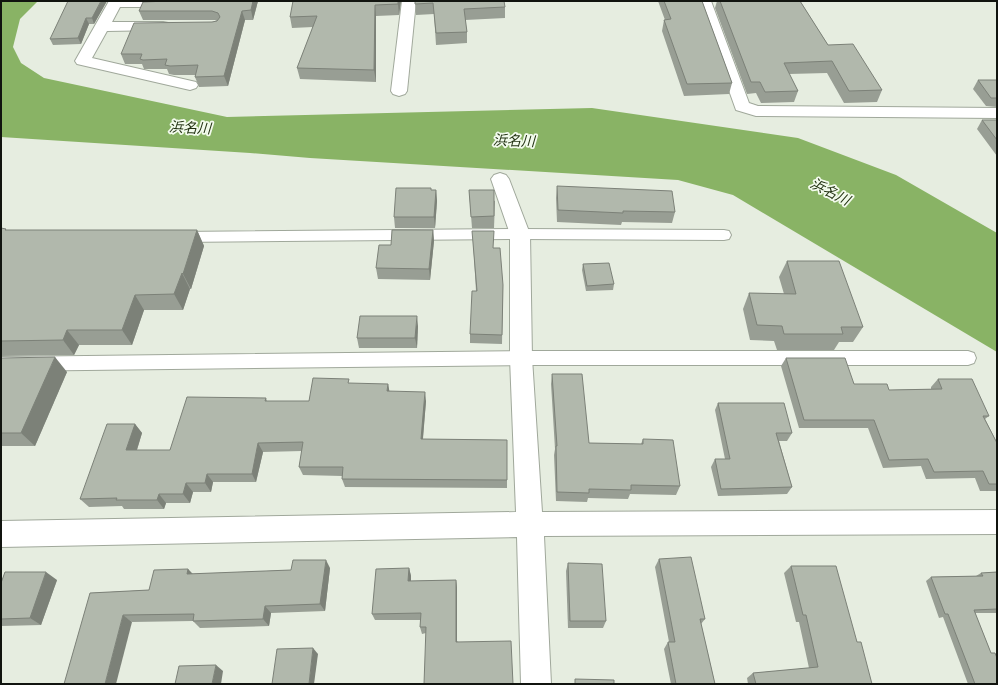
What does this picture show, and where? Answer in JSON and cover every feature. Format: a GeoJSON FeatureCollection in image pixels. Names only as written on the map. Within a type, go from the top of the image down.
{"type":"FeatureCollection","features":[{"type":"Feature","properties":{"kind":"street"},"geometry":{"type":"LineString","coordinates":[[399,91],[409,1]]}},
{"type":"Feature","properties":{"kind":"street"},"geometry":{"type":"LineString","coordinates":[[704,1],[742,106],[756,111],[997,113]]}},
{"type":"Feature","properties":{"kind":"street"},"geometry":{"type":"LineString","coordinates":[[182,3],[116,2],[83,61],[190,85]]}},
{"type":"Feature","properties":{"kind":"street"},"geometry":{"type":"LineString","coordinates":[[102,27],[177,26]]}},
{"type":"Feature","properties":{"kind":"street"},"geometry":{"type":"LineString","coordinates":[[500,179],[520,234],[521,358],[530,524],[536,684]]}},
{"type":"Feature","properties":{"kind":"street"},"geometry":{"type":"LineString","coordinates":[[1,534],[530,524],[997,522]]}},
{"type":"Feature","properties":{"kind":"lane"},"geometry":{"type":"LineString","coordinates":[[169,237],[520,234],[724,235]]}},
{"type":"Feature","properties":{"kind":"lane"},"geometry":{"type":"LineString","coordinates":[[1,364],[521,358],[968,358]]}},
{"type":"Feature","properties":{"kind":"water","name":"浜名川"},"geometry":{"type":"Polygon","coordinates":[[[1,1],[38,1],[20,19],[13,47],[21,63],[44,78],[227,117],[592,108],[798,138],[896,175],[997,233],[997,352],[733,195],[678,180],[310,158],[1,137],[1,1]]]}},
{"type":"Feature","properties":{"kind":"building"},"geometry":{"type":"Polygon","coordinates":[[[68,1],[101,1],[92,18],[86,18],[78,38],[50,39],[68,1]]]}},
{"type":"Feature","properties":{"kind":"building"},"geometry":{"type":"Polygon","coordinates":[[[253,1],[251,10],[242,11],[224,76],[195,77],[198,65],[170,66],[165,65],[167,59],[143,60],[140,59],[142,54],[121,54],[134,23],[212,22],[217,21],[220,17],[218,13],[212,11],[139,11],[143,2],[253,1]]]}},
{"type":"Feature","properties":{"kind":"building"},"geometry":{"type":"Polygon","coordinates":[[[293,1],[398,1],[398,4],[375,5],[374,70],[297,68],[317,16],[290,17],[293,1]]]}},
{"type":"Feature","properties":{"kind":"building"},"geometry":{"type":"Polygon","coordinates":[[[415,1],[504,1],[505,7],[464,9],[467,32],[436,33],[433,3],[415,4],[415,1]]]}},
{"type":"Feature","properties":{"kind":"building"},"geometry":{"type":"Polygon","coordinates":[[[664,1],[702,1],[732,83],[687,84],[664,20],[671,19],[664,1]]]}},
{"type":"Feature","properties":{"kind":"building"},"geometry":{"type":"Polygon","coordinates":[[[720,1],[800,1],[828,45],[853,44],[882,90],[849,91],[832,61],[784,63],[798,91],[765,92],[760,82],[751,82],[720,1]]]}},
{"type":"Feature","properties":{"kind":"building"},"geometry":{"type":"Polygon","coordinates":[[[978,80],[997,80],[997,98],[991,98],[978,80]]]}},
{"type":"Feature","properties":{"kind":"building"},"geometry":{"type":"Polygon","coordinates":[[[982,120],[997,120],[997,140],[982,120]]]}},
{"type":"Feature","properties":{"kind":"building"},"geometry":{"type":"Polygon","coordinates":[[[557,186],[672,191],[675,212],[623,211],[623,213],[558,210],[557,186]]]}},
{"type":"Feature","properties":{"kind":"building"},"geometry":{"type":"Polygon","coordinates":[[[396,188],[431,188],[431,190],[436,190],[434,217],[394,217],[396,188]]]}},
{"type":"Feature","properties":{"kind":"building"},"geometry":{"type":"Polygon","coordinates":[[[469,190],[494,190],[494,216],[471,217],[469,190]]]}},
{"type":"Feature","properties":{"kind":"building"},"geometry":{"type":"Polygon","coordinates":[[[1,228],[6,229],[5,230],[197,230],[183,274],[182,273],[174,294],[135,295],[122,330],[67,330],[63,340],[1,341],[1,228]]]}},
{"type":"Feature","properties":{"kind":"building"},"geometry":{"type":"Polygon","coordinates":[[[392,230],[433,230],[429,269],[376,268],[379,245],[391,245],[392,230]]]}},
{"type":"Feature","properties":{"kind":"building"},"geometry":{"type":"Polygon","coordinates":[[[472,231],[494,231],[493,248],[500,248],[503,285],[502,335],[470,334],[472,291],[477,291],[472,231]]]}},
{"type":"Feature","properties":{"kind":"building"},"geometry":{"type":"Polygon","coordinates":[[[787,261],[839,261],[863,327],[841,327],[843,334],[784,334],[782,326],[757,325],[749,293],[796,294],[787,261]]]}},
{"type":"Feature","properties":{"kind":"building"},"geometry":{"type":"Polygon","coordinates":[[[609,263],[614,284],[587,286],[583,264],[609,263]]]}},
{"type":"Feature","properties":{"kind":"building"},"geometry":{"type":"Polygon","coordinates":[[[360,316],[417,316],[415,338],[357,338],[360,316]]]}},
{"type":"Feature","properties":{"kind":"building"},"geometry":{"type":"Polygon","coordinates":[[[55,357],[21,433],[1,433],[1,358],[55,357]]]}},
{"type":"Feature","properties":{"kind":"building"},"geometry":{"type":"Polygon","coordinates":[[[786,358],[845,358],[854,384],[887,384],[889,390],[942,389],[938,379],[972,379],[989,416],[983,416],[997,443],[997,484],[989,484],[983,471],[934,472],[928,459],[889,460],[874,420],[804,420],[786,358]]]}},
{"type":"Feature","properties":{"kind":"building"},"geometry":{"type":"Polygon","coordinates":[[[552,374],[582,374],[589,443],[643,444],[643,439],[673,440],[680,486],[631,485],[631,490],[589,489],[589,493],[557,492],[557,446],[552,374]]]}},
{"type":"Feature","properties":{"kind":"building"},"geometry":{"type":"Polygon","coordinates":[[[313,378],[349,379],[348,383],[388,384],[387,391],[425,392],[421,439],[507,440],[507,480],[342,479],[343,467],[299,467],[303,442],[258,443],[252,474],[207,474],[205,483],[186,483],[183,494],[159,494],[157,500],[116,500],[117,498],[80,499],[107,424],[135,424],[126,450],[170,450],[187,397],[266,398],[265,401],[309,401],[313,378]]]}},
{"type":"Feature","properties":{"kind":"building"},"geometry":{"type":"Polygon","coordinates":[[[718,403],[784,403],[792,433],[776,433],[792,487],[721,489],[715,459],[730,459],[718,403]]]}},
{"type":"Feature","properties":{"kind":"building"},"geometry":{"type":"Polygon","coordinates":[[[691,557],[705,619],[700,619],[715,684],[676,684],[668,642],[675,642],[659,559],[691,557]]]}},
{"type":"Feature","properties":{"kind":"building"},"geometry":{"type":"Polygon","coordinates":[[[293,560],[326,560],[320,604],[265,606],[263,619],[193,621],[194,614],[123,615],[105,684],[64,684],[90,593],[149,590],[154,570],[188,569],[187,574],[291,570],[293,560]]]}},
{"type":"Feature","properties":{"kind":"building"},"geometry":{"type":"Polygon","coordinates":[[[568,563],[602,564],[606,621],[570,621],[568,563]]]}},
{"type":"Feature","properties":{"kind":"building"},"geometry":{"type":"Polygon","coordinates":[[[791,566],[836,566],[857,642],[861,642],[872,684],[756,684],[753,673],[818,667],[806,615],[803,615],[791,566]]]}},
{"type":"Feature","properties":{"kind":"building"},"geometry":{"type":"Polygon","coordinates":[[[409,568],[408,581],[456,580],[456,642],[511,641],[513,684],[424,684],[426,627],[420,627],[421,613],[372,614],[376,569],[409,568]]]}},
{"type":"Feature","properties":{"kind":"building"},"geometry":{"type":"Polygon","coordinates":[[[5,572],[46,572],[30,618],[1,619],[1,583],[5,572]]]}},
{"type":"Feature","properties":{"kind":"building"},"geometry":{"type":"Polygon","coordinates":[[[997,572],[997,609],[974,610],[991,653],[995,653],[997,658],[997,684],[975,684],[948,614],[945,614],[931,577],[983,576],[981,573],[997,572]]]}},
{"type":"Feature","properties":{"kind":"building"},"geometry":{"type":"Polygon","coordinates":[[[313,648],[309,684],[272,684],[277,649],[313,648]]]}},
{"type":"Feature","properties":{"kind":"building"},"geometry":{"type":"Polygon","coordinates":[[[216,665],[212,684],[175,684],[179,666],[216,665]]]}},
{"type":"Feature","properties":{"kind":"building"},"geometry":{"type":"Polygon","coordinates":[[[575,679],[614,680],[614,684],[575,684],[575,679]]]}}]}
